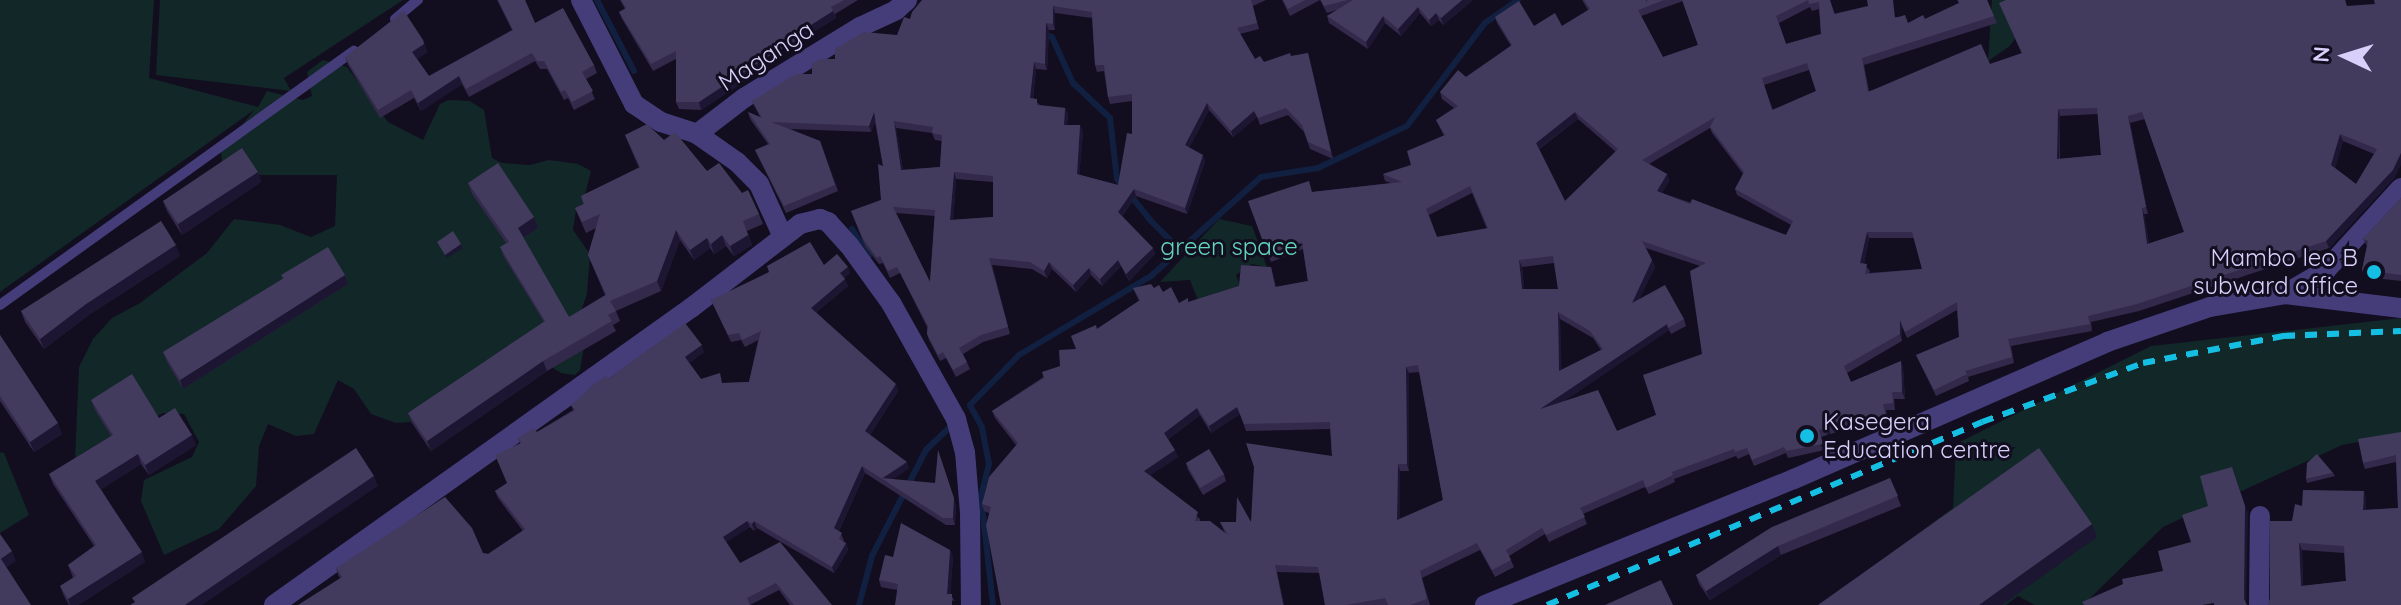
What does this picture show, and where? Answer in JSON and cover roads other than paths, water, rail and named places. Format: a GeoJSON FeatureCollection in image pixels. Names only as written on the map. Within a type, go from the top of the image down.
{"type":"FeatureCollection","features":[{"type":"Feature","properties":{"kind":"street"},"geometry":{"type":"LineString","coordinates":[[581,0],[634,104],[661,122],[697,134],[737,162],[759,184],[783,237]]}},
{"type":"Feature","properties":{"kind":"street","name":"Maganga"},"geometry":{"type":"LineString","coordinates":[[697,134],[744,98],[860,27],[896,10],[907,0]]}},
{"type":"Feature","properties":{"kind":"street"},"geometry":{"type":"LineString","coordinates":[[2285,294],[2326,270],[2401,188]]}},
{"type":"Feature","properties":{"kind":"street"},"geometry":{"type":"LineString","coordinates":[[274,605],[691,308],[783,237],[812,220],[828,222],[838,231],[891,303],[956,419],[965,452],[969,498],[971,605]]}},
{"type":"Feature","properties":{"kind":"street"},"geometry":{"type":"LineString","coordinates":[[1485,605],[1794,479],[2107,342],[2210,307],[2285,294],[2401,308]]}},
{"type":"Feature","properties":{"kind":"street"},"geometry":{"type":"LineString","coordinates":[[2259,605],[2260,516]]}},
{"type":"Feature","properties":{"kind":"lane"},"geometry":{"type":"LineString","coordinates":[[386,25],[418,0]]}},
{"type":"Feature","properties":{"kind":"lane"},"geometry":{"type":"LineString","coordinates":[[0,305],[365,42]]}},
{"type":"Feature","properties":{"kind":"waterway"},"geometry":{"type":"LineString","coordinates":[[597,0],[634,71]]}},
{"type":"Feature","properties":{"kind":"waterway"},"geometry":{"type":"LineString","coordinates":[[993,605],[981,496],[989,464],[982,427],[970,405],[1019,355],[1151,276],[1261,177],[1318,168],[1407,126],[1485,23],[1518,0]]}},
{"type":"Feature","properties":{"kind":"waterway"},"geometry":{"type":"LineString","coordinates":[[1042,33],[1052,37],[1073,83],[1110,118],[1117,179],[1151,221],[1180,250]]}},
{"type":"Feature","properties":{"kind":"waterway"},"geometry":{"type":"LineString","coordinates":[[852,229],[869,256]]}},
{"type":"Feature","properties":{"kind":"waterway"},"geometry":{"type":"LineString","coordinates":[[859,605],[872,556],[926,450],[950,427]]}},
{"type":"Feature","properties":{"kind":"railway"},"geometry":{"type":"LineString","coordinates":[[1547,605],[1982,422],[2143,363],[2283,336],[2401,331]]}},
{"type":"Feature","properties":{"kind":"place","name":"Mambo leo B subward office"},"geometry":{"type":"Point","coordinates":[2374,272]}},
{"type":"Feature","properties":{"kind":"place","name":"Kasegera Education centre"},"geometry":{"type":"Point","coordinates":[1807,436]}},
{"type":"Feature","properties":{"kind":"park label","name":"green space"},"geometry":{"type":"Point","coordinates":[1229,247]}}]}
